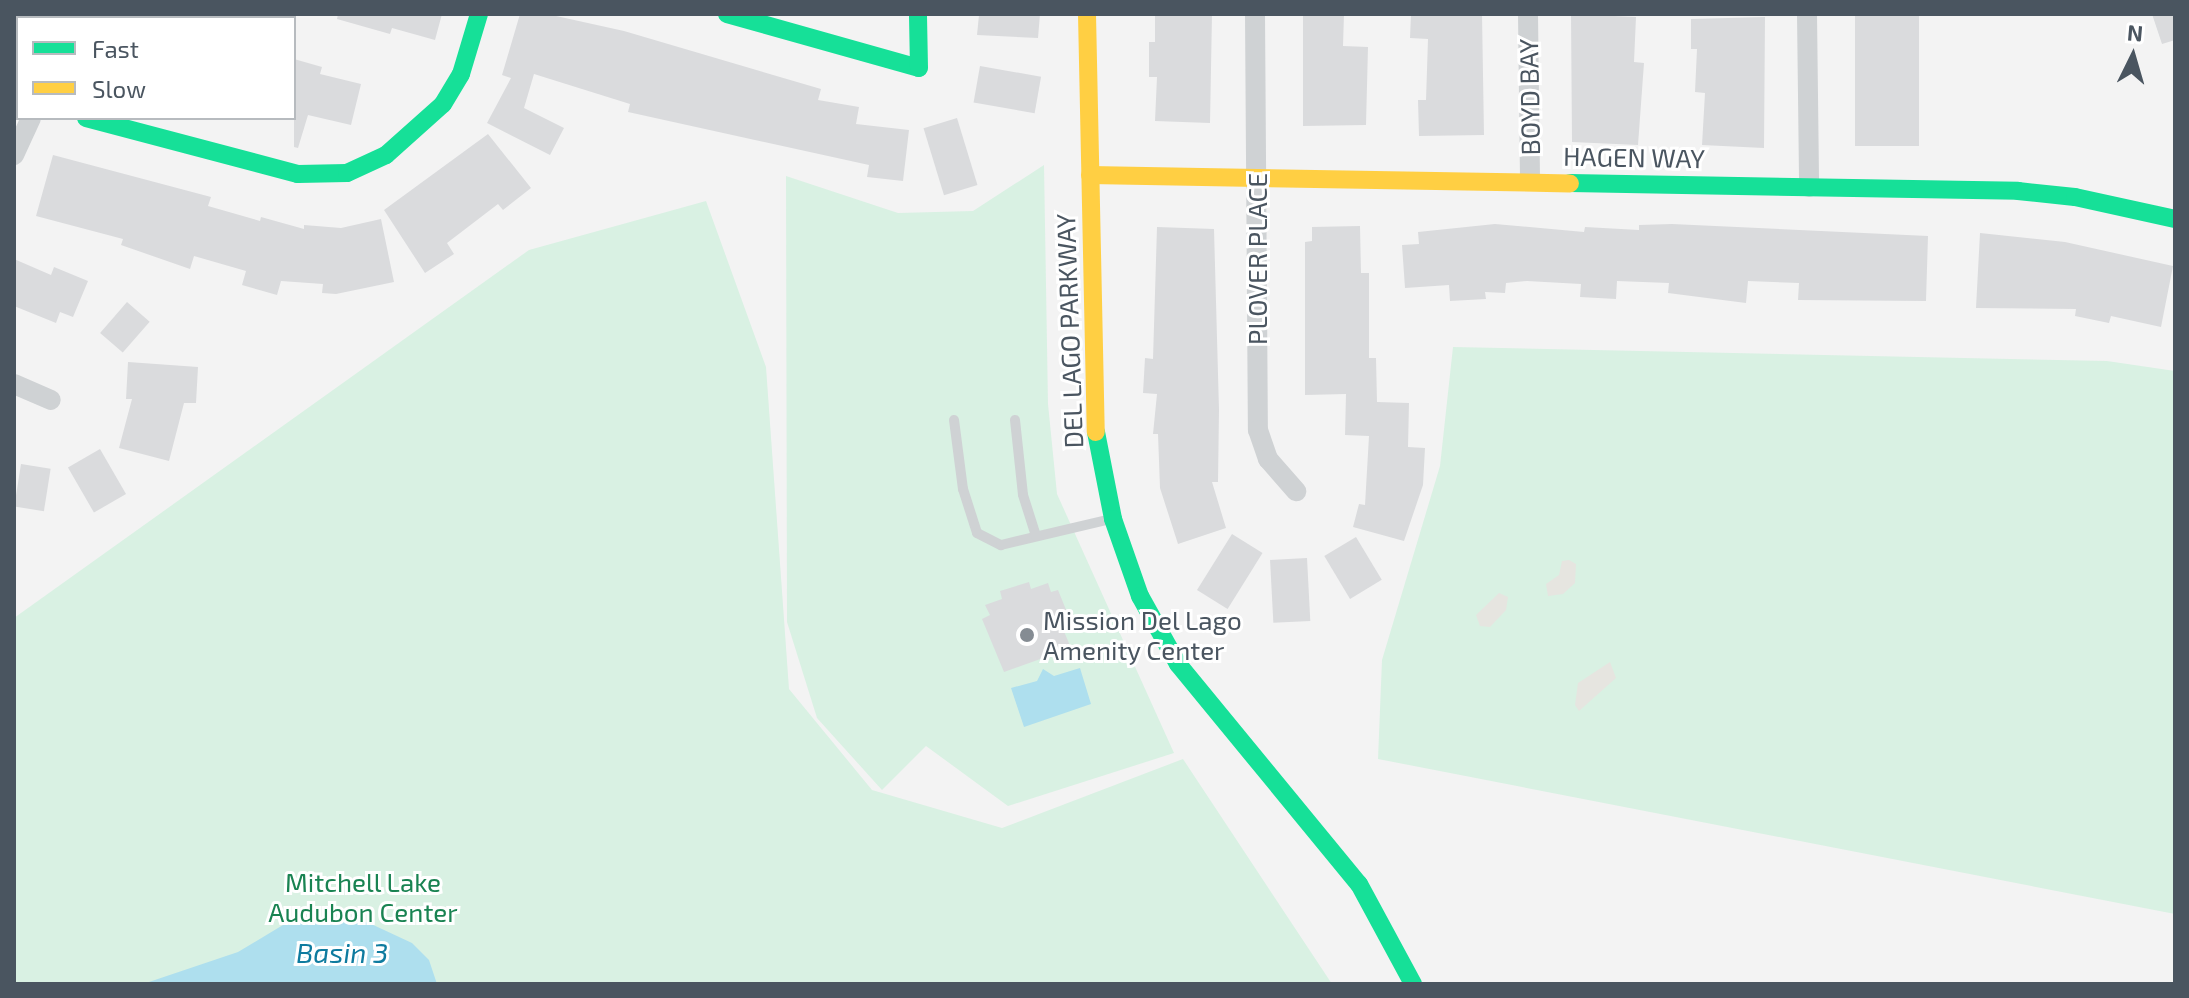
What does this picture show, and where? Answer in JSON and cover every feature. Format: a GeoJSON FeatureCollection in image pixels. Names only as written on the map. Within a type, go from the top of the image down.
{"type":"FeatureCollection","features":[{"type":"Feature","properties":{"kind":"street"},"geometry":{"type":"LineString","coordinates":[[94,120],[298,174],[347,173],[386,155],[443,104],[461,74],[479,14]]}},
{"type":"Feature","properties":{"kind":"street"},"geometry":{"type":"LineString","coordinates":[[727,14],[919,68],[918,14]]}},
{"type":"Feature","properties":{"kind":"street","name":"DEL LAGO PARKWAY"},"geometry":{"type":"LineString","coordinates":[[1087,14],[1093,395],[1098,459],[1113,519],[1140,596],[1178,664],[1359,884],[1413,984]]}},
{"type":"Feature","properties":{"kind":"street","name":"PLOVER PLACE"},"geometry":{"type":"LineString","coordinates":[[1255,14],[1258,430],[1268,459],[1296,491]]}},
{"type":"Feature","properties":{"kind":"street","name":"BOYD BAY"},"geometry":{"type":"LineString","coordinates":[[1528,14],[1530,181]]}},
{"type":"Feature","properties":{"kind":"street"},"geometry":{"type":"LineString","coordinates":[[1807,14],[1809,187]]}},
{"type":"Feature","properties":{"kind":"street"},"geometry":{"type":"LineString","coordinates":[[14,155],[30,120]]}},
{"type":"Feature","properties":{"kind":"street","name":"HAGEN WAY"},"geometry":{"type":"LineString","coordinates":[[1090,175],[2018,191],[2075,197],[2175,219]]}},
{"type":"Feature","properties":{"kind":"street"},"geometry":{"type":"LineString","coordinates":[[14,384],[51,400]]}},
{"type":"Feature","properties":{"kind":"lane"},"geometry":{"type":"LineString","coordinates":[[954,420],[963,489],[977,533],[1001,545],[1113,519]]}},
{"type":"Feature","properties":{"kind":"lane"},"geometry":{"type":"LineString","coordinates":[[1015,420],[1023,495],[1036,536]]}},
{"type":"Feature","properties":{"kind":"green space"},"geometry":{"type":"Polygon","coordinates":[[[1044,165],[1048,404],[1057,494],[1174,753],[1008,806],[926,746],[882,790],[817,718],[787,622],[786,176],[898,213],[973,211],[1044,165]]]}},
{"type":"Feature","properties":{"kind":"green space","name":"Mitchell Lake Audubon Center"},"geometry":{"type":"Polygon","coordinates":[[[706,201],[766,367],[789,689],[872,790],[1002,828],[1183,759],[1332,984],[14,984],[14,618],[529,250],[706,201]]]}},
{"type":"Feature","properties":{"kind":"green space"},"geometry":{"type":"Polygon","coordinates":[[[1453,347],[2107,361],[2175,371],[2175,914],[1378,759],[1382,660],[1440,466],[1453,347]]]}},
{"type":"Feature","properties":{"kind":"sand"},"geometry":{"type":"Polygon","coordinates":[[[1569,560],[1576,564],[1575,583],[1563,594],[1548,596],[1546,584],[1559,575],[1562,561],[1569,560]]]}},
{"type":"Feature","properties":{"kind":"sand"},"geometry":{"type":"Polygon","coordinates":[[[1499,593],[1508,597],[1506,610],[1490,627],[1480,626],[1476,615],[1499,593]]]}},
{"type":"Feature","properties":{"kind":"sand"},"geometry":{"type":"Polygon","coordinates":[[[1610,662],[1616,678],[1579,711],[1575,705],[1578,683],[1610,662]]]}},
{"type":"Feature","properties":{"kind":"water"},"geometry":{"type":"Polygon","coordinates":[[[1080,668],[1091,704],[1024,727],[1011,688],[1037,681],[1043,669],[1054,676],[1080,668]]]}},
{"type":"Feature","properties":{"kind":"water","name":"Basin 3"},"geometry":{"type":"Polygon","coordinates":[[[333,917],[369,923],[412,943],[429,960],[437,984],[143,984],[238,952],[283,925],[333,917]]]}},
{"type":"Feature","properties":{"kind":"building"},"geometry":{"type":"Polygon","coordinates":[[[338,14],[442,14],[435,40],[392,28],[390,34],[337,19],[338,14]]]}},
{"type":"Feature","properties":{"kind":"building"},"geometry":{"type":"Polygon","coordinates":[[[520,14],[547,14],[624,31],[821,89],[818,100],[859,107],[856,124],[909,130],[903,181],[867,177],[869,165],[628,112],[630,104],[534,74],[524,108],[564,128],[550,155],[487,123],[511,78],[502,75],[520,14]]]}},
{"type":"Feature","properties":{"kind":"building"},"geometry":{"type":"Polygon","coordinates":[[[1040,14],[1038,38],[977,35],[979,15],[1040,14]]]}},
{"type":"Feature","properties":{"kind":"building"},"geometry":{"type":"Polygon","coordinates":[[[1155,14],[1212,14],[1210,123],[1155,121],[1157,77],[1149,77],[1149,42],[1155,42],[1155,14]]]}},
{"type":"Feature","properties":{"kind":"building"},"geometry":{"type":"Polygon","coordinates":[[[1303,14],[1344,14],[1343,46],[1368,47],[1366,125],[1303,126],[1303,14]]]}},
{"type":"Feature","properties":{"kind":"building"},"geometry":{"type":"Polygon","coordinates":[[[1411,14],[1482,14],[1484,135],[1419,136],[1418,100],[1426,100],[1428,39],[1410,38],[1411,14]]]}},
{"type":"Feature","properties":{"kind":"building"},"geometry":{"type":"Polygon","coordinates":[[[1571,14],[1636,17],[1634,62],[1644,63],[1638,145],[1572,142],[1571,14]]]}},
{"type":"Feature","properties":{"kind":"building"},"geometry":{"type":"Polygon","coordinates":[[[1855,14],[1919,14],[1919,146],[1855,146],[1855,14]]]}},
{"type":"Feature","properties":{"kind":"building"},"geometry":{"type":"Polygon","coordinates":[[[2152,14],[2175,14],[2175,40],[2162,44],[2152,14]]]}},
{"type":"Feature","properties":{"kind":"building"},"geometry":{"type":"Polygon","coordinates":[[[1765,17],[1764,148],[1702,145],[1705,93],[1695,92],[1697,49],[1691,49],[1691,19],[1765,17]]]}},
{"type":"Feature","properties":{"kind":"building"},"geometry":{"type":"Polygon","coordinates":[[[296,60],[322,67],[320,74],[361,84],[351,125],[308,115],[298,148],[294,147],[296,60]]]}},
{"type":"Feature","properties":{"kind":"building"},"geometry":{"type":"Polygon","coordinates":[[[980,66],[1041,77],[1035,113],[974,102],[980,66]]]}},
{"type":"Feature","properties":{"kind":"building"},"geometry":{"type":"Polygon","coordinates":[[[957,118],[977,185],[944,195],[924,128],[957,118]]]}},
{"type":"Feature","properties":{"kind":"building"},"geometry":{"type":"Polygon","coordinates":[[[488,134],[531,188],[503,210],[498,204],[447,243],[454,254],[425,273],[384,210],[488,134]]]}},
{"type":"Feature","properties":{"kind":"building"},"geometry":{"type":"Polygon","coordinates":[[[53,155],[211,197],[208,206],[260,221],[261,217],[304,229],[304,225],[341,228],[381,219],[394,282],[336,294],[322,293],[323,284],[281,281],[277,295],[242,285],[246,271],[194,256],[190,269],[121,245],[123,239],[36,216],[53,155]]]}},
{"type":"Feature","properties":{"kind":"building"},"geometry":{"type":"Polygon","coordinates":[[[1495,224],[1584,232],[1585,227],[1639,230],[1639,225],[1672,224],[1928,236],[1926,301],[1798,300],[1799,283],[1748,281],[1746,303],[1668,293],[1669,283],[1617,281],[1616,299],[1580,297],[1581,284],[1527,281],[1506,283],[1505,293],[1485,292],[1486,299],[1450,301],[1449,285],[1405,288],[1402,245],[1419,244],[1418,232],[1495,224]]]}},
{"type":"Feature","properties":{"kind":"building"},"geometry":{"type":"Polygon","coordinates":[[[1360,226],[1361,273],[1369,273],[1369,358],[1376,358],[1377,402],[1409,403],[1408,447],[1425,448],[1423,485],[1404,541],[1353,527],[1359,504],[1365,505],[1369,436],[1345,435],[1346,394],[1305,395],[1305,242],[1312,241],[1312,227],[1360,226]]]}},
{"type":"Feature","properties":{"kind":"building"},"geometry":{"type":"Polygon","coordinates":[[[1157,227],[1214,229],[1219,410],[1218,482],[1212,482],[1226,528],[1178,544],[1160,488],[1158,434],[1153,434],[1157,394],[1143,393],[1145,358],[1153,359],[1157,227]]]}},
{"type":"Feature","properties":{"kind":"building"},"geometry":{"type":"Polygon","coordinates":[[[1980,233],[2065,242],[2173,266],[2161,327],[2111,316],[2109,323],[2075,316],[2076,309],[1976,308],[1980,233]]]}},
{"type":"Feature","properties":{"kind":"building"},"geometry":{"type":"Polygon","coordinates":[[[14,259],[51,275],[54,267],[88,281],[73,317],[60,312],[56,323],[14,306],[14,259]]]}},
{"type":"Feature","properties":{"kind":"building"},"geometry":{"type":"Polygon","coordinates":[[[127,302],[150,322],[123,353],[100,333],[127,302]]]}},
{"type":"Feature","properties":{"kind":"building"},"geometry":{"type":"Polygon","coordinates":[[[128,362],[198,367],[196,403],[184,403],[169,461],[119,448],[132,399],[126,399],[128,362]]]}},
{"type":"Feature","properties":{"kind":"building"},"geometry":{"type":"Polygon","coordinates":[[[100,449],[126,494],[94,513],[68,468],[100,449]]]}},
{"type":"Feature","properties":{"kind":"building"},"geometry":{"type":"Polygon","coordinates":[[[21,464],[51,469],[44,511],[14,506],[21,464]]]}},
{"type":"Feature","properties":{"kind":"building"},"geometry":{"type":"Polygon","coordinates":[[[1232,534],[1263,553],[1228,609],[1197,590],[1232,534]]]}},
{"type":"Feature","properties":{"kind":"building"},"geometry":{"type":"Polygon","coordinates":[[[1356,537],[1382,580],[1350,599],[1324,556],[1356,537]]]}},
{"type":"Feature","properties":{"kind":"building"},"geometry":{"type":"Polygon","coordinates":[[[1307,558],[1310,621],[1273,623],[1270,560],[1307,558]]]}},
{"type":"Feature","properties":{"kind":"building","name":"Mission Del Lago Amenity Center"},"geometry":{"type":"Polygon","coordinates":[[[1029,582],[1031,589],[1048,583],[1051,592],[1058,590],[1069,617],[1060,622],[1071,648],[1004,672],[982,619],[990,615],[985,605],[1002,599],[1000,591],[1029,582]]]}},
{"type":"Feature","properties":{"kind":"traffic: fast"},"geometry":{"type":"LineString","coordinates":[[94,120],[298,174],[347,173],[386,155],[443,104],[461,74],[479,14]]}},
{"type":"Feature","properties":{"kind":"traffic: fast"},"geometry":{"type":"LineString","coordinates":[[727,14],[919,68],[918,14]]}},
{"type":"Feature","properties":{"kind":"traffic: fast"},"geometry":{"type":"LineString","coordinates":[[1570,183],[2018,191],[2075,197],[2175,219]]}},
{"type":"Feature","properties":{"kind":"traffic: fast"},"geometry":{"type":"LineString","coordinates":[[1096,432],[1113,519],[1140,596],[1178,664],[1359,884],[1413,984]]}},
{"type":"Feature","properties":{"kind":"traffic: slow"},"geometry":{"type":"LineString","coordinates":[[1087,14],[1096,432]]}},
{"type":"Feature","properties":{"kind":"traffic: slow"},"geometry":{"type":"LineString","coordinates":[[1090,175],[1570,183]]}},
{"type":"Feature","properties":{"kind":"place","name":"Mission Del Lago Amenity Center"},"geometry":{"type":"Point","coordinates":[1027,635]}}]}
